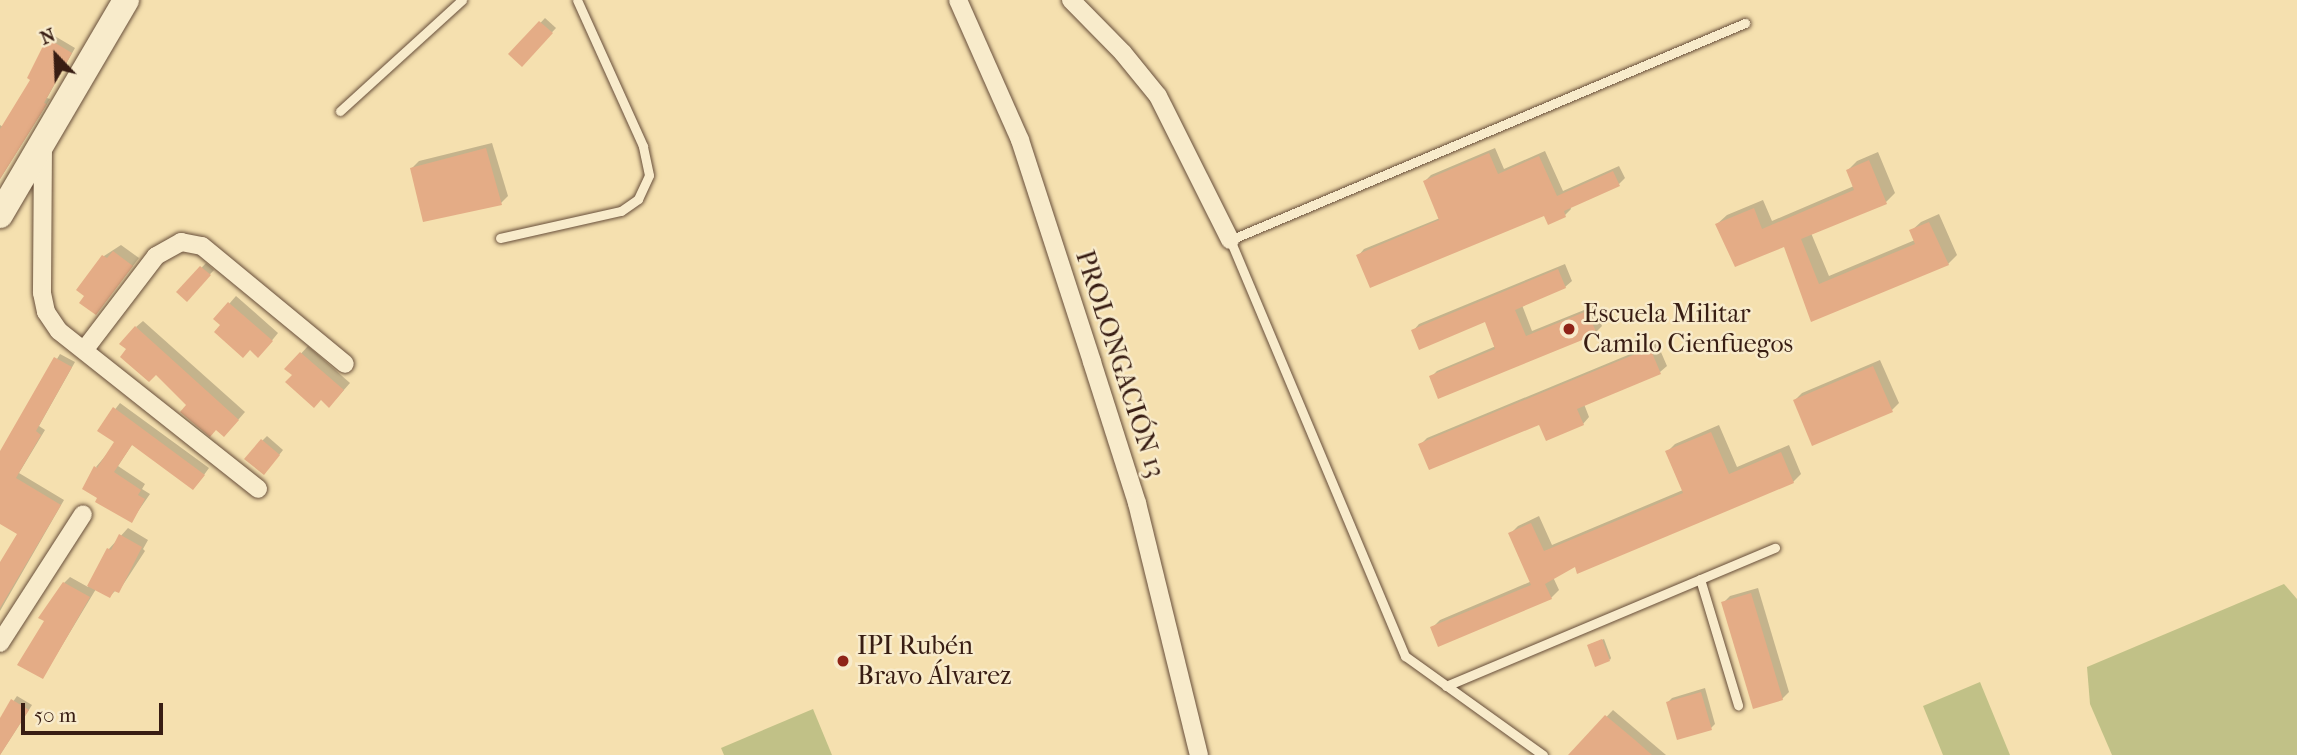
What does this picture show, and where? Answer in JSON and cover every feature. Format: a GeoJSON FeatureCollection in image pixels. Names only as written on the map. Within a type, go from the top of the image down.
{"type":"FeatureCollection","features":[{"type":"Feature","properties":{"kind":"street"},"geometry":{"type":"LineString","coordinates":[[0,215],[126,0]]}},
{"type":"Feature","properties":{"kind":"street","name":"PROLONGACIÓN 13"},"geometry":{"type":"LineString","coordinates":[[958,0],[1020,140],[1100,387],[1137,503],[1199,755]]}},
{"type":"Feature","properties":{"kind":"street"},"geometry":{"type":"LineString","coordinates":[[1071,0],[1122,53],[1158,96],[1230,240]]}},
{"type":"Feature","properties":{"kind":"street"},"geometry":{"type":"LineString","coordinates":[[43,141],[42,293],[46,312],[59,331],[258,489]]}},
{"type":"Feature","properties":{"kind":"street"},"geometry":{"type":"LineString","coordinates":[[85,349],[156,256],[181,242],[202,246],[345,364]]}},
{"type":"Feature","properties":{"kind":"street"},"geometry":{"type":"LineString","coordinates":[[0,643],[83,514]]}},
{"type":"Feature","properties":{"kind":"lane"},"geometry":{"type":"LineString","coordinates":[[340,111],[462,0]]}},
{"type":"Feature","properties":{"kind":"lane"},"geometry":{"type":"LineString","coordinates":[[500,238],[621,211],[638,199],[649,176],[643,146],[578,0]]}},
{"type":"Feature","properties":{"kind":"lane"},"geometry":{"type":"LineString","coordinates":[[1543,755],[1405,656],[1230,240],[1745,23]]}},
{"type":"Feature","properties":{"kind":"lane"},"geometry":{"type":"LineString","coordinates":[[1446,685],[1775,548]]}},
{"type":"Feature","properties":{"kind":"lane"},"geometry":{"type":"LineString","coordinates":[[1700,579],[1738,705]]}},
{"type":"Feature","properties":{"kind":"green space"},"geometry":{"type":"Polygon","coordinates":[[[2284,584],[2297,599],[2297,755],[2112,755],[2090,704],[2087,667],[2284,584]]]}},
{"type":"Feature","properties":{"kind":"green space"},"geometry":{"type":"Polygon","coordinates":[[[1980,682],[2010,755],[1943,755],[1923,706],[1980,682]]]}},
{"type":"Feature","properties":{"kind":"green space"},"geometry":{"type":"Polygon","coordinates":[[[813,709],[832,755],[724,755],[721,748],[813,709]]]}},
{"type":"Feature","properties":{"kind":"building"},"geometry":{"type":"Polygon","coordinates":[[[539,21],[553,33],[522,67],[508,54],[539,21]]]}},
{"type":"Feature","properties":{"kind":"building"},"geometry":{"type":"Polygon","coordinates":[[[47,38],[72,53],[44,103],[47,104],[0,179],[0,129],[30,80],[27,78],[47,38]]]}},
{"type":"Feature","properties":{"kind":"building"},"geometry":{"type":"Polygon","coordinates":[[[486,148],[502,205],[423,222],[410,168],[486,148]]]}},
{"type":"Feature","properties":{"kind":"building"},"geometry":{"type":"Polygon","coordinates":[[[1489,153],[1498,174],[1539,156],[1557,196],[1613,171],[1620,186],[1564,211],[1566,217],[1548,225],[1544,216],[1370,288],[1356,255],[1439,220],[1423,181],[1489,153]]]}},
{"type":"Feature","properties":{"kind":"building"},"geometry":{"type":"Polygon","coordinates":[[[1869,160],[1887,204],[1801,239],[1819,284],[1915,244],[1909,230],[1929,222],[1949,265],[1811,322],[1784,247],[1735,267],[1715,224],[1754,208],[1762,229],[1854,190],[1846,170],[1869,160]]]}},
{"type":"Feature","properties":{"kind":"building"},"geometry":{"type":"Polygon","coordinates":[[[113,251],[133,266],[96,315],[79,303],[84,296],[76,290],[102,255],[107,258],[113,251]]]}},
{"type":"Feature","properties":{"kind":"building"},"geometry":{"type":"Polygon","coordinates":[[[200,266],[211,275],[187,302],[176,292],[200,266]]]}},
{"type":"Feature","properties":{"kind":"building"},"geometry":{"type":"Polygon","coordinates":[[[1558,269],[1566,288],[1515,310],[1526,336],[1587,311],[1597,334],[1438,399],[1429,376],[1495,349],[1485,322],[1419,350],[1411,330],[1558,269]]]}},
{"type":"Feature","properties":{"kind":"building"},"geometry":{"type":"Polygon","coordinates":[[[228,302],[273,341],[258,358],[250,350],[243,358],[214,332],[220,325],[213,319],[228,302]]]}},
{"type":"Feature","properties":{"kind":"building"},"geometry":{"type":"Polygon","coordinates":[[[135,326],[239,420],[224,437],[216,430],[210,437],[180,412],[186,405],[156,375],[149,382],[120,357],[126,349],[119,344],[135,326]]]}},
{"type":"Feature","properties":{"kind":"building"},"geometry":{"type":"Polygon","coordinates":[[[1650,348],[1661,374],[1577,409],[1584,425],[1546,441],[1539,425],[1429,470],[1418,444],[1650,348]]]}},
{"type":"Feature","properties":{"kind":"building"},"geometry":{"type":"Polygon","coordinates":[[[300,352],[344,390],[329,408],[321,400],[314,408],[285,382],[292,375],[284,369],[300,352]]]}},
{"type":"Feature","properties":{"kind":"building"},"geometry":{"type":"Polygon","coordinates":[[[54,357],[72,367],[36,431],[41,435],[16,478],[61,505],[0,608],[0,562],[17,534],[0,524],[0,451],[54,357]]]}},
{"type":"Feature","properties":{"kind":"building"},"geometry":{"type":"Polygon","coordinates":[[[1873,366],[1893,412],[1812,446],[1793,400],[1873,366]]]}},
{"type":"Feature","properties":{"kind":"building"},"geometry":{"type":"Polygon","coordinates":[[[113,407],[205,475],[193,490],[132,445],[114,472],[141,490],[138,495],[145,499],[132,523],[95,502],[97,498],[82,489],[94,466],[97,468],[114,442],[97,431],[113,407]]]}},
{"type":"Feature","properties":{"kind":"building"},"geometry":{"type":"Polygon","coordinates":[[[1711,432],[1729,474],[1781,452],[1794,483],[1577,574],[1575,567],[1545,584],[1552,599],[1438,647],[1430,627],[1531,585],[1508,533],[1531,523],[1544,551],[1683,493],[1665,451],[1711,432]]]}},
{"type":"Feature","properties":{"kind":"building"},"geometry":{"type":"Polygon","coordinates":[[[261,439],[280,455],[264,475],[244,459],[261,439]]]}},
{"type":"Feature","properties":{"kind":"building"},"geometry":{"type":"Polygon","coordinates":[[[119,534],[142,547],[119,593],[114,591],[110,598],[87,586],[107,548],[111,550],[119,534]]]}},
{"type":"Feature","properties":{"kind":"building"},"geometry":{"type":"Polygon","coordinates":[[[63,582],[90,597],[43,679],[17,665],[44,621],[38,618],[63,582]]]}},
{"type":"Feature","properties":{"kind":"building"},"geometry":{"type":"Polygon","coordinates":[[[1751,593],[1783,700],[1753,709],[1721,602],[1751,593]]]}},
{"type":"Feature","properties":{"kind":"building"},"geometry":{"type":"Polygon","coordinates":[[[1602,639],[1610,661],[1595,667],[1587,645],[1602,639]]]}},
{"type":"Feature","properties":{"kind":"building"},"geometry":{"type":"Polygon","coordinates":[[[1701,692],[1712,730],[1677,740],[1666,702],[1701,692]]]}},
{"type":"Feature","properties":{"kind":"building"},"geometry":{"type":"Polygon","coordinates":[[[11,699],[29,710],[0,755],[0,718],[11,699]]]}},
{"type":"Feature","properties":{"kind":"building"},"geometry":{"type":"Polygon","coordinates":[[[1605,715],[1635,740],[1652,755],[1568,755],[1605,715]]]}},
{"type":"Feature","properties":{"kind":"place","name":"Escuela Militar Camilo Cienfuegos"},"geometry":{"type":"Point","coordinates":[1569,329]}},
{"type":"Feature","properties":{"kind":"place","name":"IPI Rubén Bravo Álvarez"},"geometry":{"type":"Point","coordinates":[843,661]}}]}
